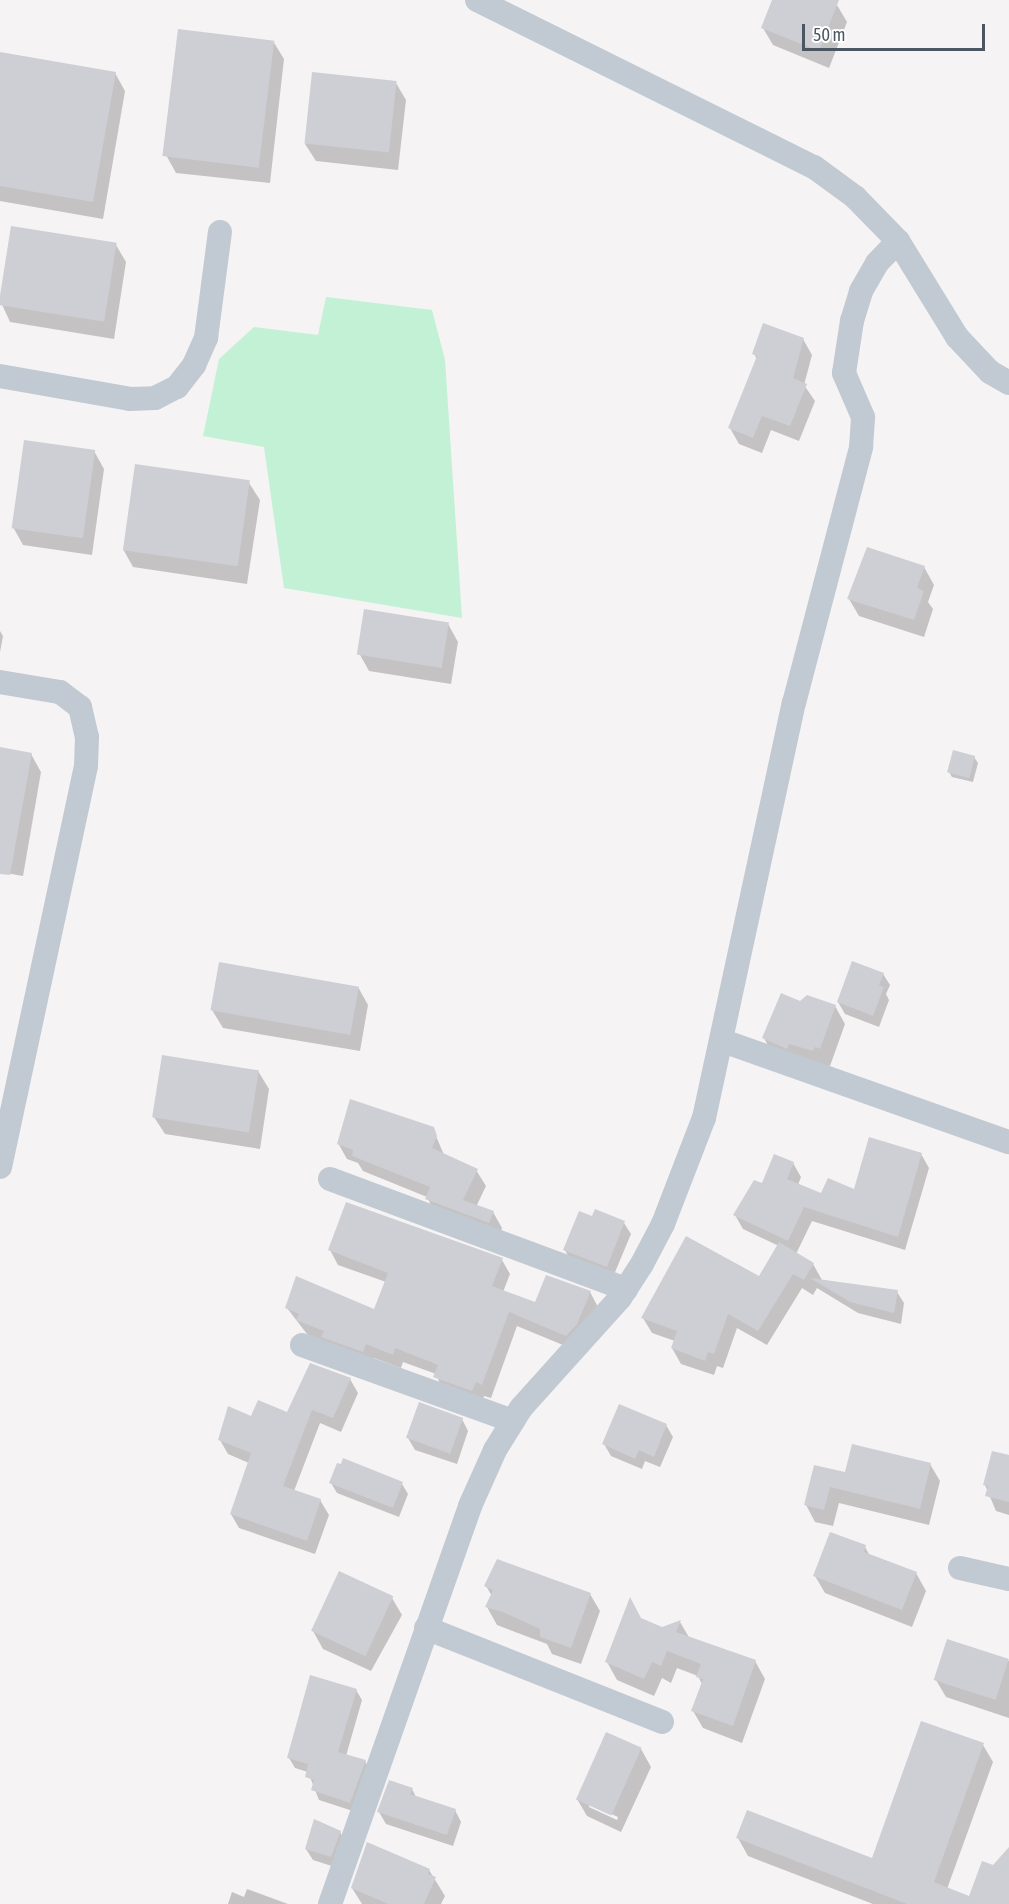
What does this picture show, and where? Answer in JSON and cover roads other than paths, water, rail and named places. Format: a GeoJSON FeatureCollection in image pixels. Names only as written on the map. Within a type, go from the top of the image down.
{"type":"FeatureCollection","features":[{"type":"Feature","properties":{"kind":"street"},"geometry":{"type":"LineString","coordinates":[[477,0],[814,167],[855,197],[898,241],[957,337],[990,372],[1009,383]]}},
{"type":"Feature","properties":{"kind":"street"},"geometry":{"type":"LineString","coordinates":[[0,376],[130,399],[155,398],[177,387],[194,365],[206,338],[220,232]]}},
{"type":"Feature","properties":{"kind":"street"},"geometry":{"type":"LineString","coordinates":[[330,1904],[362,1821],[426,1628],[470,1506],[513,1421],[626,1289],[663,1224],[704,1119],[723,1041],[794,703],[861,447],[863,417],[844,373],[852,321],[872,272],[898,241]]}},
{"type":"Feature","properties":{"kind":"street"},"geometry":{"type":"LineString","coordinates":[[0,682],[60,692],[80,707],[87,737],[86,766],[0,1167]]}},
{"type":"Feature","properties":{"kind":"street"},"geometry":{"type":"LineString","coordinates":[[723,1041],[1009,1142]]}},
{"type":"Feature","properties":{"kind":"street"},"geometry":{"type":"LineString","coordinates":[[330,1179],[626,1289]]}},
{"type":"Feature","properties":{"kind":"street"},"geometry":{"type":"LineString","coordinates":[[302,1345],[513,1421]]}},
{"type":"Feature","properties":{"kind":"street"},"geometry":{"type":"LineString","coordinates":[[960,1568],[1009,1579]]}},
{"type":"Feature","properties":{"kind":"street"},"geometry":{"type":"LineString","coordinates":[[426,1628],[662,1722]]}}]}
